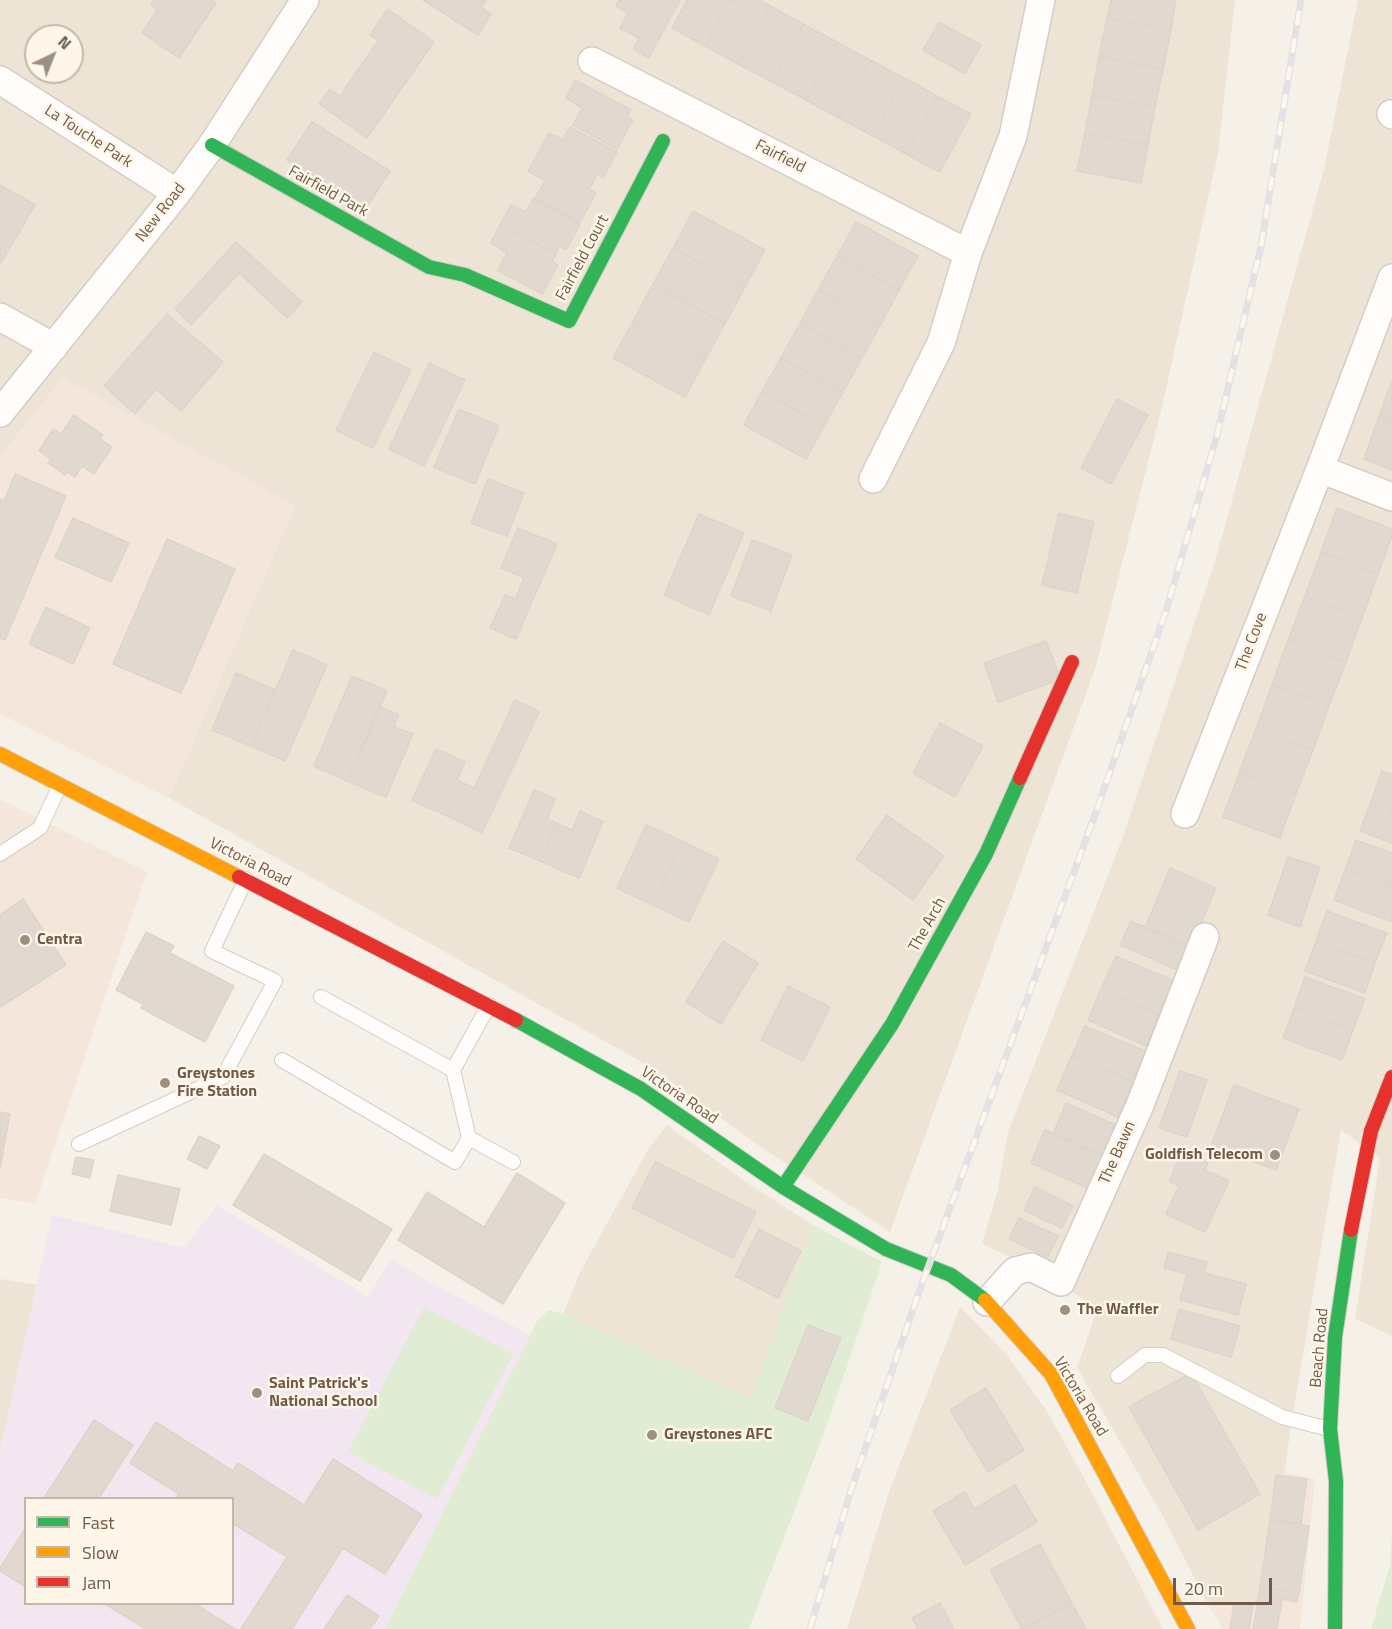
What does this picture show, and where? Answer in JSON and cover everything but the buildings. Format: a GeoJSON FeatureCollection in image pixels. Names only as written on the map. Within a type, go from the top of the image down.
{"type":"FeatureCollection","features":[{"type":"Feature","properties":{"kind":"street","name":"New Road"},"geometry":{"type":"LineString","coordinates":[[0,413],[177,193],[212,145],[305,0]]}},
{"type":"Feature","properties":{"kind":"street"},"geometry":{"type":"LineString","coordinates":[[873,479],[941,343],[968,253],[1013,136],[1041,0]]}},
{"type":"Feature","properties":{"kind":"street","name":"Fairfield"},"geometry":{"type":"LineString","coordinates":[[592,61],[968,253]]}},
{"type":"Feature","properties":{"kind":"street","name":"La Touche Park"},"geometry":{"type":"LineString","coordinates":[[0,80],[177,193]]}},
{"type":"Feature","properties":{"kind":"street","name":"Fairfield Court"},"geometry":{"type":"LineString","coordinates":[[429,267],[465,275],[569,321],[663,141]]}},
{"type":"Feature","properties":{"kind":"street","name":"Fairfield Park"},"geometry":{"type":"LineString","coordinates":[[212,145],[429,267]]}},
{"type":"Feature","properties":{"kind":"street","name":"The Cove"},"geometry":{"type":"LineString","coordinates":[[1185,814],[1392,278]]}},
{"type":"Feature","properties":{"kind":"street"},"geometry":{"type":"LineString","coordinates":[[0,317],[54,346]]}},
{"type":"Feature","properties":{"kind":"street"},"geometry":{"type":"LineString","coordinates":[[1320,469],[1392,497]]}},
{"type":"Feature","properties":{"kind":"street","name":"The Arch"},"geometry":{"type":"LineString","coordinates":[[783,1186],[892,1024],[986,854],[1072,662]]}},
{"type":"Feature","properties":{"kind":"street","name":"Victoria Road"},"geometry":{"type":"LineString","coordinates":[[0,754],[489,1005],[641,1089],[783,1186],[886,1249],[951,1275],[987,1302],[1051,1374],[1188,1629]]}},
{"type":"Feature","properties":{"kind":"street","name":"The Bawn"},"geometry":{"type":"LineString","coordinates":[[987,1302],[1015,1271],[1031,1267],[1061,1282],[1140,1105],[1205,937]]}},
{"type":"Feature","properties":{"kind":"street","name":"Beach Road"},"geometry":{"type":"LineString","coordinates":[[1335,1629],[1336,1481],[1330,1429],[1335,1337],[1354,1212],[1371,1131],[1392,1077]]}},
{"type":"Feature","properties":{"kind":"lane"},"geometry":{"type":"LineString","coordinates":[[0,854],[40,828],[60,785]]}},
{"type":"Feature","properties":{"kind":"lane"},"geometry":{"type":"LineString","coordinates":[[79,1144],[223,1077],[275,981],[212,951],[246,879]]}},
{"type":"Feature","properties":{"kind":"lane"},"geometry":{"type":"LineString","coordinates":[[321,997],[453,1070]]}},
{"type":"Feature","properties":{"kind":"lane"},"geometry":{"type":"LineString","coordinates":[[282,1060],[455,1162],[469,1138],[453,1070],[489,1005]]}},
{"type":"Feature","properties":{"kind":"lane"},"geometry":{"type":"LineString","coordinates":[[469,1138],[513,1162]]}},
{"type":"Feature","properties":{"kind":"lane"},"geometry":{"type":"LineString","coordinates":[[1118,1376],[1145,1355],[1163,1354],[1282,1417],[1330,1429]]}},
{"type":"Feature","properties":{"kind":"shaded area"},"geometry":{"type":"Polygon","coordinates":[[[0,0],[1235,0],[1218,153],[1160,416],[1095,669],[890,1232],[758,1145],[649,1066],[169,798],[295,505],[0,455],[0,0]]]}},
{"type":"Feature","properties":{"kind":"shaded area"},"geometry":{"type":"Polygon","coordinates":[[[1358,0],[1392,0],[1392,1336],[1355,1319],[1380,1158],[1341,1130],[1294,1407],[1264,1606],[1206,1601],[1166,1522],[1077,1367],[1098,1308],[1032,1267],[982,1244],[997,1193],[1008,1132],[1122,839],[1216,558],[1324,169],[1358,0]]]}},
{"type":"Feature","properties":{"kind":"shaded area"},"geometry":{"type":"Polygon","coordinates":[[[63,378],[295,505],[169,798],[0,714],[0,455],[63,378]]]}},
{"type":"Feature","properties":{"kind":"shaded area"},"geometry":{"type":"Polygon","coordinates":[[[0,799],[147,872],[35,1204],[0,1198],[0,799]]]}},
{"type":"Feature","properties":{"kind":"shaded area"},"geometry":{"type":"Polygon","coordinates":[[[667,1125],[752,1186],[813,1225],[751,1398],[563,1314],[580,1272],[649,1148],[667,1125]]]}},
{"type":"Feature","properties":{"kind":"shaded area","name":"Saint Patrick's National School"},"geometry":{"type":"Polygon","coordinates":[[[217,1205],[368,1297],[391,1259],[530,1335],[385,1629],[0,1629],[0,1451],[52,1215],[184,1248],[217,1205]]]}},
{"type":"Feature","properties":{"kind":"shaded area"},"geometry":{"type":"Polygon","coordinates":[[[0,1279],[38,1285],[0,1451],[0,1279]]]}},
{"type":"Feature","properties":{"kind":"shaded area"},"geometry":{"type":"Polygon","coordinates":[[[960,1307],[1007,1355],[1048,1413],[1163,1629],[847,1629],[889,1492],[960,1307]]]}},
{"type":"Feature","properties":{"kind":"shaded area"},"geometry":{"type":"Polygon","coordinates":[[[1284,1472],[1315,1479],[1300,1629],[1223,1629],[1206,1601],[1264,1606],[1284,1472]]]}},
{"type":"Feature","properties":{"kind":"green space","name":"Greystones AFC"},"geometry":{"type":"Polygon","coordinates":[[[813,1225],[882,1262],[830,1417],[749,1629],[385,1629],[537,1321],[549,1310],[563,1314],[751,1398],[813,1225]]]}},
{"type":"Feature","properties":{"kind":"green space"},"geometry":{"type":"Polygon","coordinates":[[[424,1307],[513,1354],[437,1499],[348,1452],[424,1307]]]}},
{"type":"Feature","properties":{"kind":"green space"},"geometry":{"type":"Polygon","coordinates":[[[1392,1532],[1392,1629],[1371,1629],[1390,1565],[1392,1532]]]}},
{"type":"Feature","properties":{"kind":"railway"},"geometry":{"type":"LineString","coordinates":[[810,1629],[851,1490],[919,1292],[1096,812],[1166,611],[1217,435],[1261,246],[1301,0]]}},
{"type":"Feature","properties":{"kind":"traffic: fast"},"geometry":{"type":"LineString","coordinates":[[212,145],[429,267],[465,275],[569,321],[663,141]]}},
{"type":"Feature","properties":{"kind":"traffic: fast"},"geometry":{"type":"LineString","coordinates":[[783,1187],[892,1024],[986,854],[1020,778]]}},
{"type":"Feature","properties":{"kind":"traffic: fast"},"geometry":{"type":"LineString","coordinates":[[516,1020],[641,1089],[783,1187],[886,1249],[951,1275],[985,1300]]}},
{"type":"Feature","properties":{"kind":"traffic: fast"},"geometry":{"type":"LineString","coordinates":[[1335,1629],[1336,1481],[1330,1429],[1335,1337],[1351,1230]]}},
{"type":"Feature","properties":{"kind":"traffic: slow"},"geometry":{"type":"LineString","coordinates":[[0,754],[239,877]]}},
{"type":"Feature","properties":{"kind":"traffic: slow"},"geometry":{"type":"LineString","coordinates":[[985,1300],[1051,1374],[1188,1629]]}},
{"type":"Feature","properties":{"kind":"traffic: jam"},"geometry":{"type":"LineString","coordinates":[[1020,778],[1072,662]]}},
{"type":"Feature","properties":{"kind":"traffic: jam"},"geometry":{"type":"LineString","coordinates":[[239,877],[516,1020]]}},
{"type":"Feature","properties":{"kind":"traffic: jam"},"geometry":{"type":"LineString","coordinates":[[1351,1230],[1371,1131],[1392,1077]]}},
{"type":"Feature","properties":{"kind":"place","name":"Centra"},"geometry":{"type":"Point","coordinates":[25,940]}},
{"type":"Feature","properties":{"kind":"place","name":"Greystones Fire Station"},"geometry":{"type":"Point","coordinates":[165,1083]}},
{"type":"Feature","properties":{"kind":"place","name":"Goldfish Telecom"},"geometry":{"type":"Point","coordinates":[1275,1155]}},
{"type":"Feature","properties":{"kind":"place","name":"The Waffler"},"geometry":{"type":"Point","coordinates":[1065,1310]}},
{"type":"Feature","properties":{"kind":"place","name":"Saint Patrick's National School"},"geometry":{"type":"Point","coordinates":[257,1393]}},
{"type":"Feature","properties":{"kind":"place","name":"Greystones AFC"},"geometry":{"type":"Point","coordinates":[652,1435]}}]}
